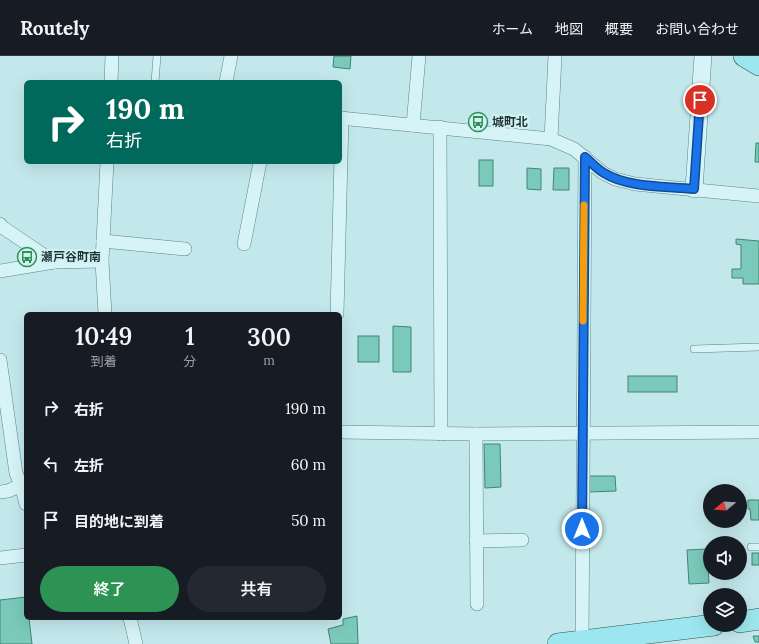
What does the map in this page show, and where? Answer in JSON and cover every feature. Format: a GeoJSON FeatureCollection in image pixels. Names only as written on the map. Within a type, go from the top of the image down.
{"type":"FeatureCollection","features":[{"type":"Feature","properties":{"kind":"main road"},"geometry":{"type":"LineString","coordinates":[[744,56],[759,65]]}},
{"type":"Feature","properties":{"kind":"main road"},"geometry":{"type":"LineString","coordinates":[[747,621],[759,619]]}},
{"type":"Feature","properties":{"kind":"main road"},"geometry":{"type":"LineString","coordinates":[[558,644],[582,643],[703,626]]}},
{"type":"Feature","properties":{"kind":"street"},"geometry":{"type":"LineString","coordinates":[[111,80],[112,56]]}},
{"type":"Feature","properties":{"kind":"street"},"geometry":{"type":"LineString","coordinates":[[226,80],[231,56]]}},
{"type":"Feature","properties":{"kind":"street"},"geometry":{"type":"LineString","coordinates":[[413,125],[419,56]]}},
{"type":"Feature","properties":{"kind":"street"},"geometry":{"type":"LineString","coordinates":[[551,138],[555,56]]}},
{"type":"Feature","properties":{"kind":"street"},"geometry":{"type":"LineString","coordinates":[[694,189],[703,56]]}},
{"type":"Feature","properties":{"kind":"street"},"geometry":{"type":"LineString","coordinates":[[342,118],[551,138],[574,149],[603,173],[615,179],[635,184],[759,196]]}},
{"type":"Feature","properties":{"kind":"street"},"geometry":{"type":"LineString","coordinates":[[440,127],[441,434]]}},
{"type":"Feature","properties":{"kind":"street"},"geometry":{"type":"LineString","coordinates":[[582,643],[582,433],[585,157]]}},
{"type":"Feature","properties":{"kind":"street"},"geometry":{"type":"LineString","coordinates":[[105,312],[102,261],[107,164]]}},
{"type":"Feature","properties":{"kind":"street"},"geometry":{"type":"LineString","coordinates":[[244,244],[260,164]]}},
{"type":"Feature","properties":{"kind":"street"},"geometry":{"type":"LineString","coordinates":[[338,312],[340,164]]}},
{"type":"Feature","properties":{"kind":"street"},"geometry":{"type":"LineString","coordinates":[[0,224],[2,227],[54,262]]}},
{"type":"Feature","properties":{"kind":"street"},"geometry":{"type":"LineString","coordinates":[[103,241],[185,249]]}},
{"type":"Feature","properties":{"kind":"street"},"geometry":{"type":"LineString","coordinates":[[0,271],[54,262],[102,261]]}},
{"type":"Feature","properties":{"kind":"street"},"geometry":{"type":"LineString","coordinates":[[0,360],[16,473],[24,484],[0,492]]}},
{"type":"Feature","properties":{"kind":"street"},"geometry":{"type":"LineString","coordinates":[[342,432],[476,434],[759,432]]}},
{"type":"Feature","properties":{"kind":"street"},"geometry":{"type":"LineString","coordinates":[[476,434],[477,604]]}},
{"type":"Feature","properties":{"kind":"street"},"geometry":{"type":"LineString","coordinates":[[476,541],[522,540]]}},
{"type":"Feature","properties":{"kind":"street"},"geometry":{"type":"LineString","coordinates":[[0,558],[24,555]]}},
{"type":"Feature","properties":{"kind":"street"},"geometry":{"type":"LineString","coordinates":[[130,620],[136,644]]}},
{"type":"Feature","properties":{"kind":"lane"},"geometry":{"type":"LineString","coordinates":[[156,80],[157,56]]}},
{"type":"Feature","properties":{"kind":"lane"},"geometry":{"type":"LineString","coordinates":[[694,349],[759,347]]}},
{"type":"Feature","properties":{"kind":"lane"},"geometry":{"type":"LineString","coordinates":[[751,547],[759,547]]}},
{"type":"Feature","properties":{"kind":"building"},"geometry":{"type":"Polygon","coordinates":[[[334,56],[351,56],[350,69],[333,67],[334,56]]]}},
{"type":"Feature","properties":{"kind":"building"},"geometry":{"type":"Polygon","coordinates":[[[756,143],[759,143],[759,162],[755,162],[756,143]]]}},
{"type":"Feature","properties":{"kind":"building"},"geometry":{"type":"Polygon","coordinates":[[[479,160],[493,160],[493,186],[479,186],[479,160]]]}},
{"type":"Feature","properties":{"kind":"building"},"geometry":{"type":"Polygon","coordinates":[[[527,168],[541,169],[541,190],[527,189],[527,168]]]}},
{"type":"Feature","properties":{"kind":"building"},"geometry":{"type":"Polygon","coordinates":[[[554,168],[569,168],[569,190],[553,190],[554,168]]]}},
{"type":"Feature","properties":{"kind":"building"},"geometry":{"type":"Polygon","coordinates":[[[736,239],[759,241],[759,284],[743,284],[743,278],[732,278],[732,269],[741,269],[741,245],[736,244],[736,239]]]}},
{"type":"Feature","properties":{"kind":"building"},"geometry":{"type":"Polygon","coordinates":[[[393,326],[411,327],[411,372],[393,372],[393,326]]]}},
{"type":"Feature","properties":{"kind":"building"},"geometry":{"type":"Polygon","coordinates":[[[358,336],[379,336],[379,362],[358,362],[358,336]]]}},
{"type":"Feature","properties":{"kind":"building"},"geometry":{"type":"Polygon","coordinates":[[[628,376],[677,376],[677,392],[628,392],[628,376]]]}},
{"type":"Feature","properties":{"kind":"building"},"geometry":{"type":"Polygon","coordinates":[[[484,444],[500,444],[501,487],[485,488],[484,444]]]}},
{"type":"Feature","properties":{"kind":"building"},"geometry":{"type":"Polygon","coordinates":[[[588,476],[615,476],[616,491],[588,492],[588,476]]]}},
{"type":"Feature","properties":{"kind":"building"},"geometry":{"type":"Polygon","coordinates":[[[748,500],[759,500],[759,520],[751,520],[750,509],[748,509],[748,500]]]}},
{"type":"Feature","properties":{"kind":"building"},"geometry":{"type":"Polygon","coordinates":[[[703,549],[703,580],[709,580],[709,583],[689,584],[687,550],[703,549]]]}},
{"type":"Feature","properties":{"kind":"building"},"geometry":{"type":"Polygon","coordinates":[[[752,553],[759,553],[759,565],[752,565],[752,553]]]}},
{"type":"Feature","properties":{"kind":"building"},"geometry":{"type":"Polygon","coordinates":[[[24,597],[24,620],[29,620],[32,644],[0,644],[0,600],[24,597]]]}},
{"type":"Feature","properties":{"kind":"building"},"geometry":{"type":"Polygon","coordinates":[[[357,616],[358,644],[331,644],[328,629],[343,625],[343,619],[357,616]]]}},
{"type":"Feature","properties":{"kind":"building"},"geometry":{"type":"Polygon","coordinates":[[[753,636],[759,636],[759,642],[755,642],[753,636]]]}},
{"type":"Feature","properties":{"kind":"slow traffic"},"geometry":{"type":"LineString","coordinates":[[583,321],[584,205]]}},
{"type":"Feature","properties":{"kind":"place","name":"城町北"},"geometry":{"type":"Point","coordinates":[478,122]}},
{"type":"Feature","properties":{"kind":"place","name":"瀬戸谷町南"},"geometry":{"type":"Point","coordinates":[27,257]}},
{"type":"Feature","properties":{"kind":"route"},"geometry":{"type":"LineString","coordinates":[[582,529],[585,157],[603,173],[615,179],[635,184],[694,189],[700,100]]}}]}
